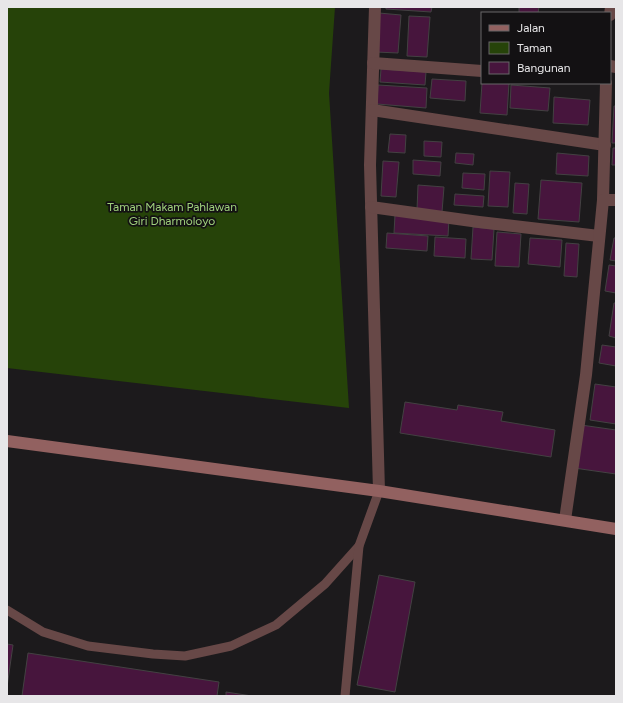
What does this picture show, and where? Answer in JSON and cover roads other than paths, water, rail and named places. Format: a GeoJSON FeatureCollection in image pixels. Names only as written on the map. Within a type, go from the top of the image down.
{"type":"FeatureCollection","features":[{"type":"Feature","properties":{"kind":"main road"},"geometry":{"type":"LineString","coordinates":[[7,441],[379,490],[616,529]]}},
{"type":"Feature","properties":{"kind":"street"},"geometry":{"type":"LineString","coordinates":[[375,7],[370,165],[379,490]]}},
{"type":"Feature","properties":{"kind":"street"},"geometry":{"type":"LineString","coordinates":[[373,63],[481,71]]}},
{"type":"Feature","properties":{"kind":"street"},"geometry":{"type":"LineString","coordinates":[[565,520],[586,375],[602,200],[606,84]]}},
{"type":"Feature","properties":{"kind":"street"},"geometry":{"type":"LineString","coordinates":[[372,110],[605,145]]}},
{"type":"Feature","properties":{"kind":"street"},"geometry":{"type":"LineString","coordinates":[[602,200],[616,200]]}},
{"type":"Feature","properties":{"kind":"street"},"geometry":{"type":"LineString","coordinates":[[371,207],[479,222],[599,236]]}},
{"type":"Feature","properties":{"kind":"lane"},"geometry":{"type":"LineString","coordinates":[[345,696],[359,546],[379,490]]}},
{"type":"Feature","properties":{"kind":"lane"},"geometry":{"type":"LineString","coordinates":[[7,610],[43,632],[88,646],[153,654],[186,656],[231,646],[276,625],[325,584],[359,546]]}},
{"type":"Feature","properties":{"kind":"park label","name":"Taman Makam Pahlawan Giri Dharmoloyo"},"geometry":{"type":"Point","coordinates":[172,214]}}]}
